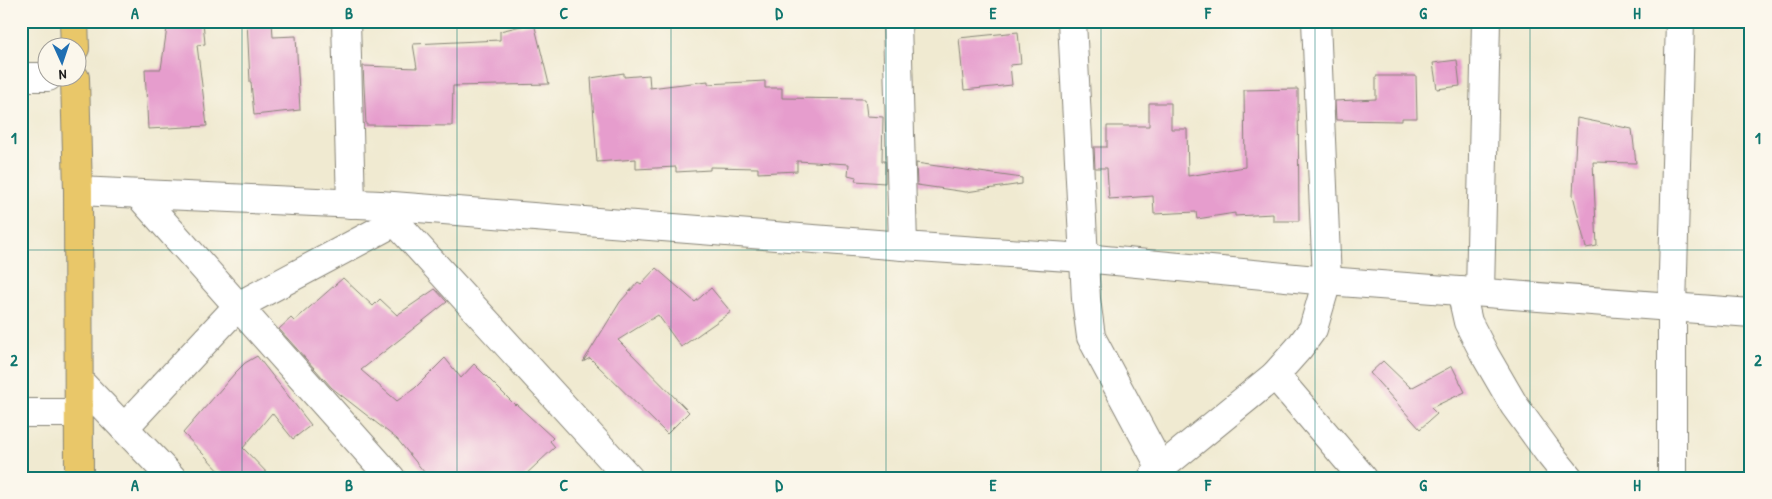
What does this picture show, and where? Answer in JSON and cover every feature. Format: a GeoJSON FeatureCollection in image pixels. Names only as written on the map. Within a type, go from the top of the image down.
{"type":"FeatureCollection","features":[{"type":"Feature","properties":{"kind":"main road"},"geometry":{"type":"LineString","coordinates":[[74,21],[75,38]]}},
{"type":"Feature","properties":{"kind":"main road"},"geometry":{"type":"LineString","coordinates":[[75,88],[78,191],[79,478]]}},
{"type":"Feature","properties":{"kind":"street"},"geometry":{"type":"LineString","coordinates":[[346,21],[351,204]]}},
{"type":"Feature","properties":{"kind":"street"},"geometry":{"type":"LineString","coordinates":[[897,21],[903,246]]}},
{"type":"Feature","properties":{"kind":"street"},"geometry":{"type":"LineString","coordinates":[[1072,21],[1086,299],[1091,337],[1157,473],[1275,375],[1313,329],[1327,281],[1316,21]]}},
{"type":"Feature","properties":{"kind":"street"},"geometry":{"type":"LineString","coordinates":[[1486,21],[1468,322],[1514,405],[1569,478]]}},
{"type":"Feature","properties":{"kind":"street"},"geometry":{"type":"LineString","coordinates":[[1672,478],[1672,307],[1680,21]]}},
{"type":"Feature","properties":{"kind":"street"},"geometry":{"type":"LineString","coordinates":[[21,77],[38,77]]}},
{"type":"Feature","properties":{"kind":"street"},"geometry":{"type":"LineString","coordinates":[[78,191],[351,204],[388,213],[1084,258],[1327,281],[1751,313]]}},
{"type":"Feature","properties":{"kind":"street"},"geometry":{"type":"LineString","coordinates":[[138,194],[391,478]]}},
{"type":"Feature","properties":{"kind":"street"},"geometry":{"type":"LineString","coordinates":[[124,428],[238,306],[388,213]]}},
{"type":"Feature","properties":{"kind":"street"},"geometry":{"type":"LineString","coordinates":[[388,213],[628,478]]}},
{"type":"Feature","properties":{"kind":"street"},"geometry":{"type":"LineString","coordinates":[[1275,375],[1363,478]]}},
{"type":"Feature","properties":{"kind":"street"},"geometry":{"type":"LineString","coordinates":[[79,381],[172,478]]}},
{"type":"Feature","properties":{"kind":"street"},"geometry":{"type":"LineString","coordinates":[[21,413],[79,413]]}},
{"type":"Feature","properties":{"kind":"building"},"geometry":{"type":"Polygon","coordinates":[[[168,21],[203,21],[205,44],[197,45],[207,126],[148,129],[145,69],[161,69],[168,21]]]}},
{"type":"Feature","properties":{"kind":"building"},"geometry":{"type":"Polygon","coordinates":[[[247,21],[272,21],[273,37],[296,36],[300,110],[254,115],[250,82],[247,21]]]}},
{"type":"Feature","properties":{"kind":"building"},"geometry":{"type":"Polygon","coordinates":[[[534,23],[549,84],[453,86],[452,126],[366,125],[363,66],[417,68],[413,44],[500,40],[500,31],[534,23]]]}},
{"type":"Feature","properties":{"kind":"building"},"geometry":{"type":"Polygon","coordinates":[[[1018,32],[1021,64],[1010,65],[1012,85],[964,90],[959,38],[1018,32]]]}},
{"type":"Feature","properties":{"kind":"building"},"geometry":{"type":"Polygon","coordinates":[[[1457,60],[1460,86],[1437,89],[1433,63],[1457,60]]]}},
{"type":"Feature","properties":{"kind":"building"},"geometry":{"type":"Polygon","coordinates":[[[624,73],[624,77],[649,75],[650,88],[708,81],[708,84],[765,81],[765,88],[782,88],[782,98],[865,99],[867,116],[883,117],[882,161],[885,161],[885,183],[855,181],[856,177],[848,175],[849,164],[797,161],[797,171],[758,173],[758,168],[710,167],[710,170],[676,172],[676,167],[636,169],[636,159],[597,162],[591,78],[624,73]]]}},
{"type":"Feature","properties":{"kind":"building"},"geometry":{"type":"Polygon","coordinates":[[[1376,76],[1416,76],[1417,118],[1402,118],[1402,121],[1336,120],[1335,101],[1376,99],[1376,76]]]}},
{"type":"Feature","properties":{"kind":"building"},"geometry":{"type":"Polygon","coordinates":[[[1298,89],[1299,221],[1273,221],[1273,214],[1235,216],[1235,213],[1197,219],[1196,212],[1154,214],[1153,196],[1109,199],[1107,168],[1095,168],[1094,147],[1107,147],[1107,126],[1149,126],[1149,103],[1171,103],[1171,129],[1187,129],[1188,176],[1245,167],[1244,90],[1298,89]]]}},
{"type":"Feature","properties":{"kind":"building"},"geometry":{"type":"Polygon","coordinates":[[[1577,118],[1632,129],[1636,163],[1593,162],[1597,246],[1586,248],[1573,195],[1577,118]]]}},
{"type":"Feature","properties":{"kind":"building"},"geometry":{"type":"Polygon","coordinates":[[[916,163],[1022,178],[1022,184],[966,192],[917,185],[916,163]]]}},
{"type":"Feature","properties":{"kind":"building"},"geometry":{"type":"Polygon","coordinates":[[[656,268],[695,302],[711,288],[731,312],[681,347],[658,315],[618,340],[689,412],[667,434],[590,358],[583,362],[620,302],[638,282],[641,284],[656,268]]]}},
{"type":"Feature","properties":{"kind":"building"},"geometry":{"type":"Polygon","coordinates":[[[343,278],[373,306],[380,299],[397,315],[435,289],[447,302],[361,370],[397,401],[415,388],[445,358],[461,378],[474,364],[515,405],[553,438],[550,441],[555,447],[522,478],[429,478],[397,439],[332,388],[279,329],[291,318],[294,321],[343,278]]]}},
{"type":"Feature","properties":{"kind":"building"},"geometry":{"type":"Polygon","coordinates":[[[257,356],[311,425],[293,439],[272,413],[243,448],[272,478],[226,478],[183,433],[235,373],[245,363],[257,356]]]}},
{"type":"Feature","properties":{"kind":"building"},"geometry":{"type":"Polygon","coordinates":[[[1383,361],[1411,388],[1452,366],[1465,392],[1431,408],[1437,414],[1420,429],[1370,373],[1383,361]]]}}]}
